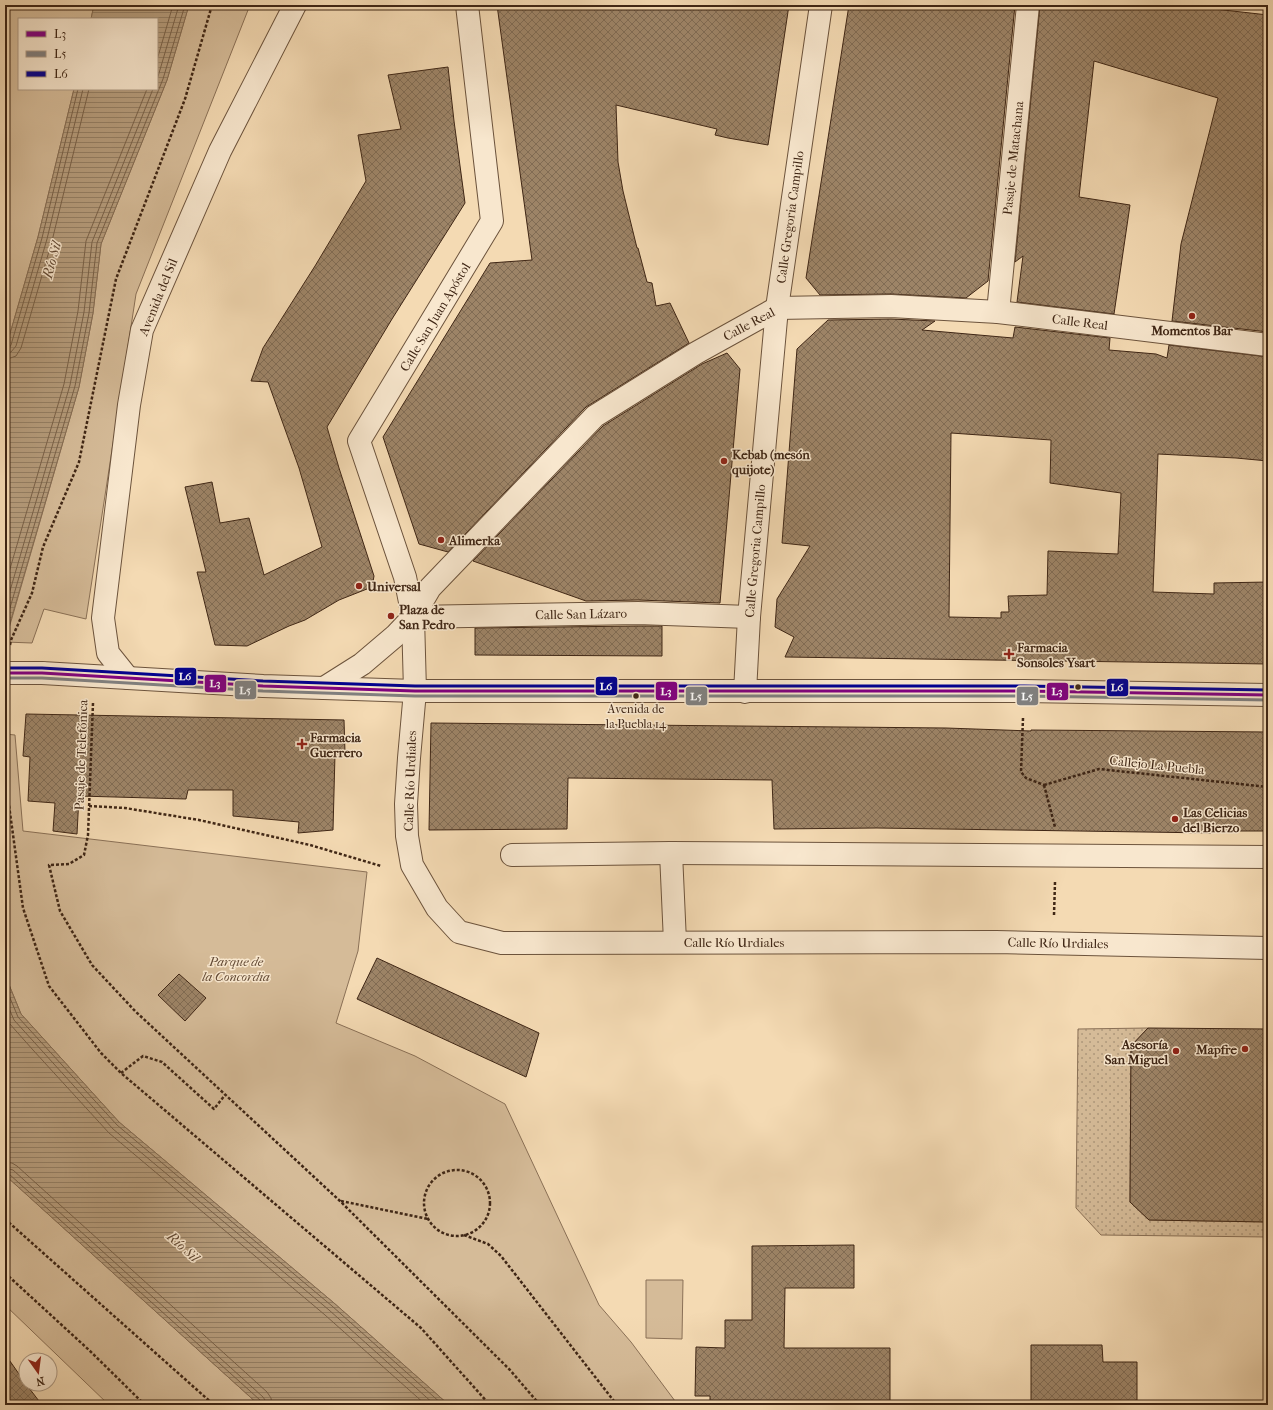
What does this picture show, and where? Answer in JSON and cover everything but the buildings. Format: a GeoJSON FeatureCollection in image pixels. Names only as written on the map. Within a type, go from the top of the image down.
{"type":"FeatureCollection","features":[{"type":"Feature","properties":{"kind":"street","name":"Avenida del Sil"},"geometry":{"type":"LineString","coordinates":[[128,678],[108,653],[103,618],[129,405],[142,330],[220,151],[295,5]]}},
{"type":"Feature","properties":{"kind":"street","name":"Calle San Juan Apóstol"},"geometry":{"type":"LineString","coordinates":[[412,617],[405,577],[359,441],[492,221],[467,5]]}},
{"type":"Feature","properties":{"kind":"street","name":"Calle Gregoria Campillo"},"geometry":{"type":"LineString","coordinates":[[745,692],[749,617],[777,308],[821,5]]}},
{"type":"Feature","properties":{"kind":"street","name":"Pasaje de Matachana"},"geometry":{"type":"LineString","coordinates":[[998,312],[1028,5]]}},
{"type":"Feature","properties":{"kind":"street","name":"Calle Real"},"geometry":{"type":"LineString","coordinates":[[412,617],[430,588],[595,416],[696,353],[777,308],[891,306],[998,312],[1268,345]]}},
{"type":"Feature","properties":{"kind":"street","name":"Calle San Lázaro"},"geometry":{"type":"LineString","coordinates":[[412,617],[638,614],[749,617]]}},
{"type":"Feature","properties":{"kind":"street"},"geometry":{"type":"LineString","coordinates":[[324,688],[362,664],[395,636],[412,617]]}},
{"type":"Feature","properties":{"kind":"street"},"geometry":{"type":"LineString","coordinates":[[412,617],[415,692]]}},
{"type":"Feature","properties":{"kind":"street"},"geometry":{"type":"LineString","coordinates":[[5,673],[42,673],[415,692],[1024,691],[1268,695]]}},
{"type":"Feature","properties":{"kind":"street","name":"Calle Río Urdiales"},"geometry":{"type":"LineString","coordinates":[[415,692],[406,804],[407,836],[412,865],[437,908],[459,932],[502,943],[1054,943],[1268,948]]}},
{"type":"Feature","properties":{"kind":"street"},"geometry":{"type":"LineString","coordinates":[[671,853],[675,942]]}},
{"type":"Feature","properties":{"kind":"street"},"geometry":{"type":"LineString","coordinates":[[512,855],[671,853],[1268,857]]}},
{"type":"Feature","properties":{"kind":"path"},"geometry":{"type":"LineString","coordinates":[[32,593],[43,547],[79,462],[116,279],[185,99],[212,5]]}},
{"type":"Feature","properties":{"kind":"path","name":"Pasaje de Telefónica"},"geometry":{"type":"LineString","coordinates":[[94,676],[88,835],[84,856],[69,864],[49,865],[60,911],[92,965],[134,1011],[225,1095]]}},
{"type":"Feature","properties":{"kind":"path"},"geometry":{"type":"LineString","coordinates":[[1024,691],[1021,772],[1026,778],[1044,785],[1056,831],[1054,943]]}},
{"type":"Feature","properties":{"kind":"path","name":"Callejo La Puebla"},"geometry":{"type":"LineString","coordinates":[[1044,785],[1099,769],[1268,787]]}},
{"type":"Feature","properties":{"kind":"path"},"geometry":{"type":"LineString","coordinates":[[5,776],[23,908],[49,986],[101,1053],[121,1073],[421,1328],[490,1405]]}},
{"type":"Feature","properties":{"kind":"path"},"geometry":{"type":"LineString","coordinates":[[89,806],[125,808],[199,820],[310,845],[381,866]]}},
{"type":"Feature","properties":{"kind":"path"},"geometry":{"type":"LineString","coordinates":[[121,1073],[143,1056],[162,1062],[214,1109],[225,1095],[340,1201],[510,1370],[540,1405]]}},
{"type":"Feature","properties":{"kind":"path"},"geometry":{"type":"LineString","coordinates":[[456,1169],[467,1170],[477,1175],[485,1183],[490,1193],[491,1204],[488,1215],[483,1224],[474,1232],[464,1235],[452,1236],[442,1233],[433,1226],[428,1219],[424,1206],[424,1195],[429,1185],[436,1177],[446,1171],[456,1169]]}},
{"type":"Feature","properties":{"kind":"path"},"geometry":{"type":"LineString","coordinates":[[340,1201],[428,1219]]}},
{"type":"Feature","properties":{"kind":"path"},"geometry":{"type":"LineString","coordinates":[[5,1220],[214,1405]]}},
{"type":"Feature","properties":{"kind":"path"},"geometry":{"type":"LineString","coordinates":[[464,1235],[488,1244],[501,1256],[617,1405]]}},
{"type":"Feature","properties":{"kind":"path"},"geometry":{"type":"LineString","coordinates":[[5,1273],[89,1350],[145,1405]]}},
{"type":"Feature","properties":{"kind":"green space"},"geometry":{"type":"Polygon","coordinates":[[[5,5],[94,5],[91,18],[18,18],[18,90],[74,90],[38,237],[5,351],[5,5]]]}},
{"type":"Feature","properties":{"kind":"green space"},"geometry":{"type":"Polygon","coordinates":[[[189,5],[250,5],[136,294],[86,619],[44,609],[32,643],[5,642],[79,387],[93,313],[101,244],[167,80],[189,5]]]}},
{"type":"Feature","properties":{"kind":"green space","name":"Parque de la Concordia"},"geometry":{"type":"Polygon","coordinates":[[[5,734],[15,735],[23,831],[367,872],[358,951],[336,1023],[415,1056],[505,1104],[599,1305],[631,1342],[678,1405],[449,1405],[334,1303],[119,1122],[21,1014],[5,975],[5,734]]]}},
{"type":"Feature","properties":{"kind":"green space"},"geometry":{"type":"Polygon","coordinates":[[[1148,1028],[1131,1046],[1130,1202],[1149,1220],[1268,1222],[1268,1237],[1101,1235],[1076,1208],[1078,1029],[1148,1028]]]}},
{"type":"Feature","properties":{"kind":"green space"},"geometry":{"type":"Polygon","coordinates":[[[5,1175],[259,1405],[109,1405],[58,1356],[58,1352],[54,1352],[5,1305],[5,1175]]]}},
{"type":"Feature","properties":{"kind":"green space"},"geometry":{"type":"Polygon","coordinates":[[[646,1280],[683,1280],[682,1339],[646,1338],[646,1280]]]}},
{"type":"Feature","properties":{"kind":"water","name":"Río Sil"},"geometry":{"type":"Polygon","coordinates":[[[94,5],[189,5],[167,80],[101,244],[93,313],[79,387],[5,640],[5,351],[38,237],[74,90],[158,90],[158,18],[91,18],[94,5]]]}},
{"type":"Feature","properties":{"kind":"water","name":"Río Sil"},"geometry":{"type":"Polygon","coordinates":[[[5,975],[21,1014],[119,1122],[334,1303],[449,1405],[259,1405],[6,1176],[5,975]]]}},
{"type":"Feature","properties":{"kind":"transit line","name":"L6"},"geometry":{"type":"LineString","coordinates":[[5,668],[42,668],[263,681],[415,686],[1024,686],[1268,690]]}},
{"type":"Feature","properties":{"kind":"transit line","name":"L3"},"geometry":{"type":"LineString","coordinates":[[5,673],[42,673],[263,686],[415,691],[1024,691],[1268,695]]}},
{"type":"Feature","properties":{"kind":"transit line","name":"L5"},"geometry":{"type":"LineString","coordinates":[[5,678],[42,678],[263,691],[415,696],[1024,696],[1268,700]]}},
{"type":"Feature","properties":{"kind":"place","name":"Momentos Bar"},"geometry":{"type":"Point","coordinates":[1192,316]}},
{"type":"Feature","properties":{"kind":"place","name":"Kebab (mesón quijote)"},"geometry":{"type":"Point","coordinates":[724,461]}},
{"type":"Feature","properties":{"kind":"place","name":"Alimerka"},"geometry":{"type":"Point","coordinates":[441,540]}},
{"type":"Feature","properties":{"kind":"place","name":"Universal"},"geometry":{"type":"Point","coordinates":[359,586]}},
{"type":"Feature","properties":{"kind":"place","name":"Plaza de San Pedro"},"geometry":{"type":"Point","coordinates":[391,616]}},
{"type":"Feature","properties":{"kind":"place","name":"Farmacia Sonsoles Ysart"},"geometry":{"type":"Point","coordinates":[1009,654]}},
{"type":"Feature","properties":{"kind":"place","name":"Avenida de la Puebla 14"},"geometry":{"type":"Point","coordinates":[636,696]}},
{"type":"Feature","properties":{"kind":"place","name":"Farmacia Guerrero"},"geometry":{"type":"Point","coordinates":[302,744]}},
{"type":"Feature","properties":{"kind":"place","name":"Las Celicias del Bierzo"},"geometry":{"type":"Point","coordinates":[1175,819]}},
{"type":"Feature","properties":{"kind":"place","name":"Mapfre"},"geometry":{"type":"Point","coordinates":[1245,1049]}},
{"type":"Feature","properties":{"kind":"place","name":"Asesoría San Miguel"},"geometry":{"type":"Point","coordinates":[1176,1051]}}]}
